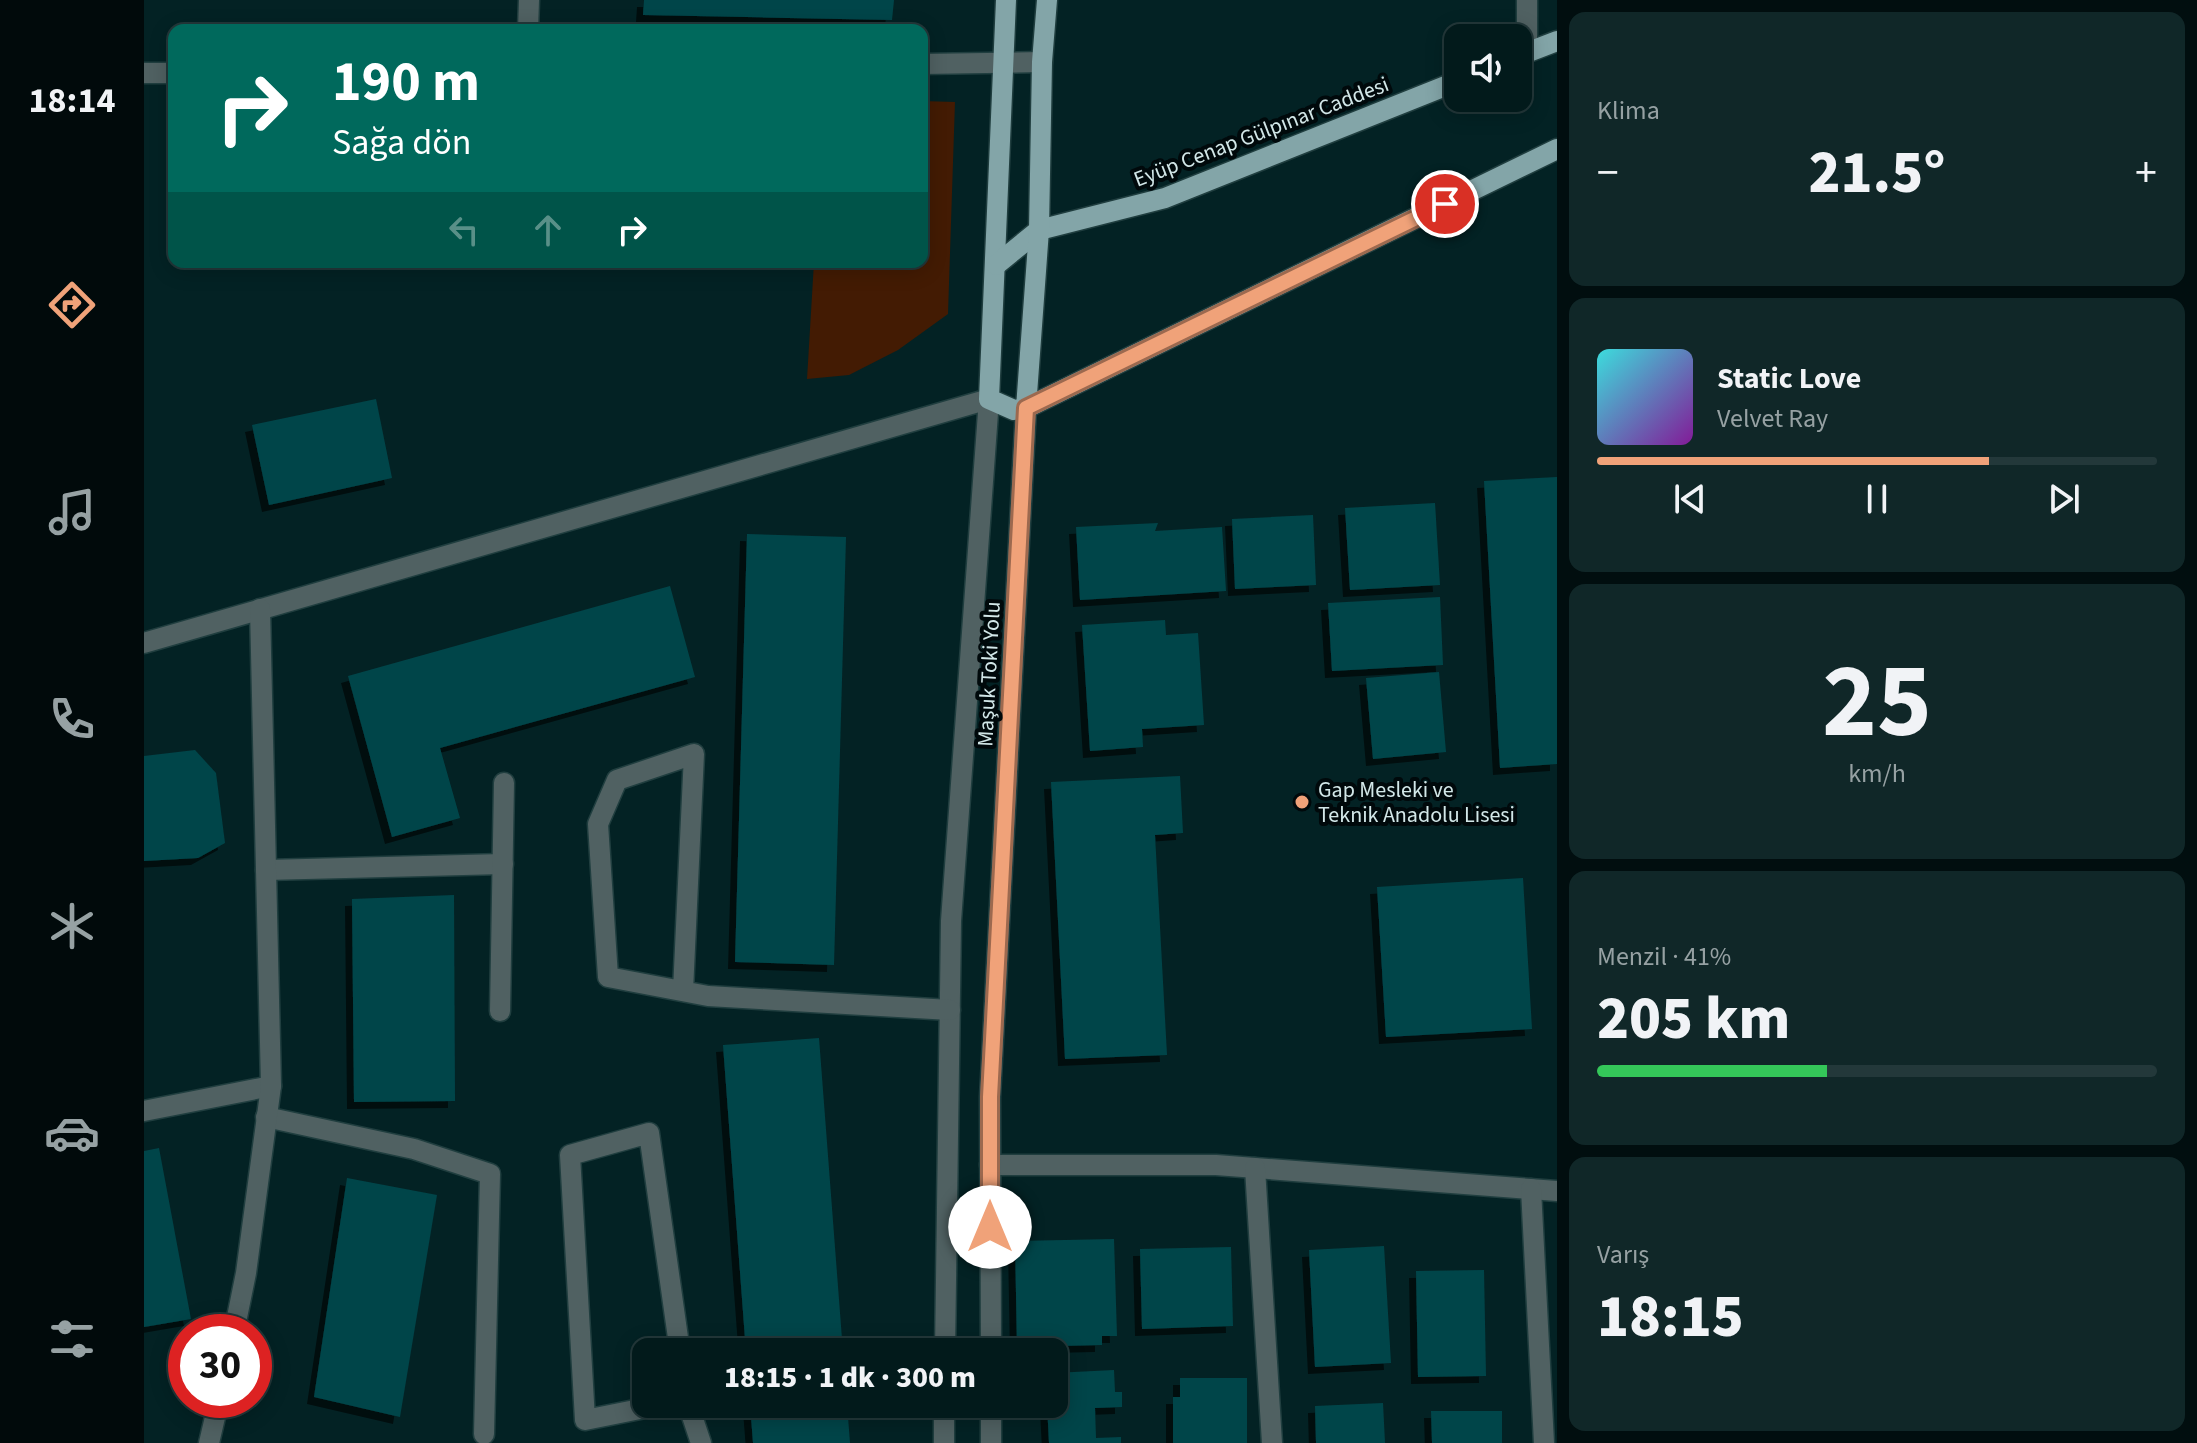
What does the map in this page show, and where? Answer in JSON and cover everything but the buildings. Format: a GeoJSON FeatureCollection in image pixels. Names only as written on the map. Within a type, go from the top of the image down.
{"type":"FeatureCollection","features":[{"type":"Feature","properties":{"kind":"main road"},"geometry":{"type":"LineString","coordinates":[[1006,0],[989,399],[1014,410],[1026,408],[1557,149]]}},
{"type":"Feature","properties":{"kind":"main road","name":"Maşuk Toki Yolu"},"geometry":{"type":"LineString","coordinates":[[1026,408],[1039,230],[1042,62],[1047,0]]}},
{"type":"Feature","properties":{"kind":"main road"},"geometry":{"type":"LineString","coordinates":[[1532,51],[1557,41]]}},
{"type":"Feature","properties":{"kind":"main road","name":"Eyüp Cenap Gülpınar Caddesi"},"geometry":{"type":"LineString","coordinates":[[996,265],[1039,230],[1165,198],[1444,87]]}},
{"type":"Feature","properties":{"kind":"street"},"geometry":{"type":"LineString","coordinates":[[528,24],[529,0]]}},
{"type":"Feature","properties":{"kind":"street"},"geometry":{"type":"LineString","coordinates":[[1525,24],[1527,0]]}},
{"type":"Feature","properties":{"kind":"street"},"geometry":{"type":"LineString","coordinates":[[928,64],[1042,62]]}},
{"type":"Feature","properties":{"kind":"street"},"geometry":{"type":"LineString","coordinates":[[144,73],[168,73]]}},
{"type":"Feature","properties":{"kind":"street"},"geometry":{"type":"LineString","coordinates":[[144,643],[989,399]]}},
{"type":"Feature","properties":{"kind":"street","name":"Maşuk Toki Yolu"},"geometry":{"type":"LineString","coordinates":[[945,1338],[951,921],[989,399]]}},
{"type":"Feature","properties":{"kind":"street","name":"Maşuk Toki Yolu"},"geometry":{"type":"LineString","coordinates":[[991,1338],[990,1097],[1026,408]]}},
{"type":"Feature","properties":{"kind":"street"},"geometry":{"type":"LineString","coordinates":[[238,1314],[271,1086],[260,609]]}},
{"type":"Feature","properties":{"kind":"street"},"geometry":{"type":"LineString","coordinates":[[683,991],[694,754],[617,780],[598,824],[608,977],[708,996],[950,1010]]}},
{"type":"Feature","properties":{"kind":"street"},"geometry":{"type":"LineString","coordinates":[[500,1011],[504,783]]}},
{"type":"Feature","properties":{"kind":"street"},"geometry":{"type":"LineString","coordinates":[[266,870],[503,864]]}},
{"type":"Feature","properties":{"kind":"street"},"geometry":{"type":"LineString","coordinates":[[144,1111],[271,1086]]}},
{"type":"Feature","properties":{"kind":"street"},"geometry":{"type":"LineString","coordinates":[[266,1117],[414,1149],[490,1174],[484,1434]]}},
{"type":"Feature","properties":{"kind":"street"},"geometry":{"type":"LineString","coordinates":[[632,1411],[585,1420],[570,1155],[649,1133],[678,1338]]}},
{"type":"Feature","properties":{"kind":"street"},"geometry":{"type":"LineString","coordinates":[[990,1165],[1216,1165],[1557,1191]]}},
{"type":"Feature","properties":{"kind":"street"},"geometry":{"type":"LineString","coordinates":[[1255,1168],[1272,1443]]}},
{"type":"Feature","properties":{"kind":"street"},"geometry":{"type":"LineString","coordinates":[[1531,1189],[1544,1443]]}},
{"type":"Feature","properties":{"kind":"street"},"geometry":{"type":"LineString","coordinates":[[209,1443],[215,1418]]}},
{"type":"Feature","properties":{"kind":"street"},"geometry":{"type":"LineString","coordinates":[[693,1418],[701,1443]]}},
{"type":"Feature","properties":{"kind":"street"},"geometry":{"type":"LineString","coordinates":[[944,1418],[944,1443]]}},
{"type":"Feature","properties":{"kind":"street"},"geometry":{"type":"LineString","coordinates":[[991,1418],[991,1443]]}},
{"type":"Feature","properties":{"kind":"shaded area"},"geometry":{"type":"Polygon","coordinates":[[[928,101],[955,102],[948,314],[898,350],[849,375],[807,379],[814,268],[928,268],[928,101]]]}},
{"type":"Feature","properties":{"kind":"place","name":"Gap Mesleki ve Teknik Anadolu Lisesi"},"geometry":{"type":"Point","coordinates":[1302,802]}},
{"type":"Feature","properties":{"kind":"route"},"geometry":{"type":"LineString","coordinates":[[990,1227],[990,1097],[1026,408],[1445,204]]}}]}
